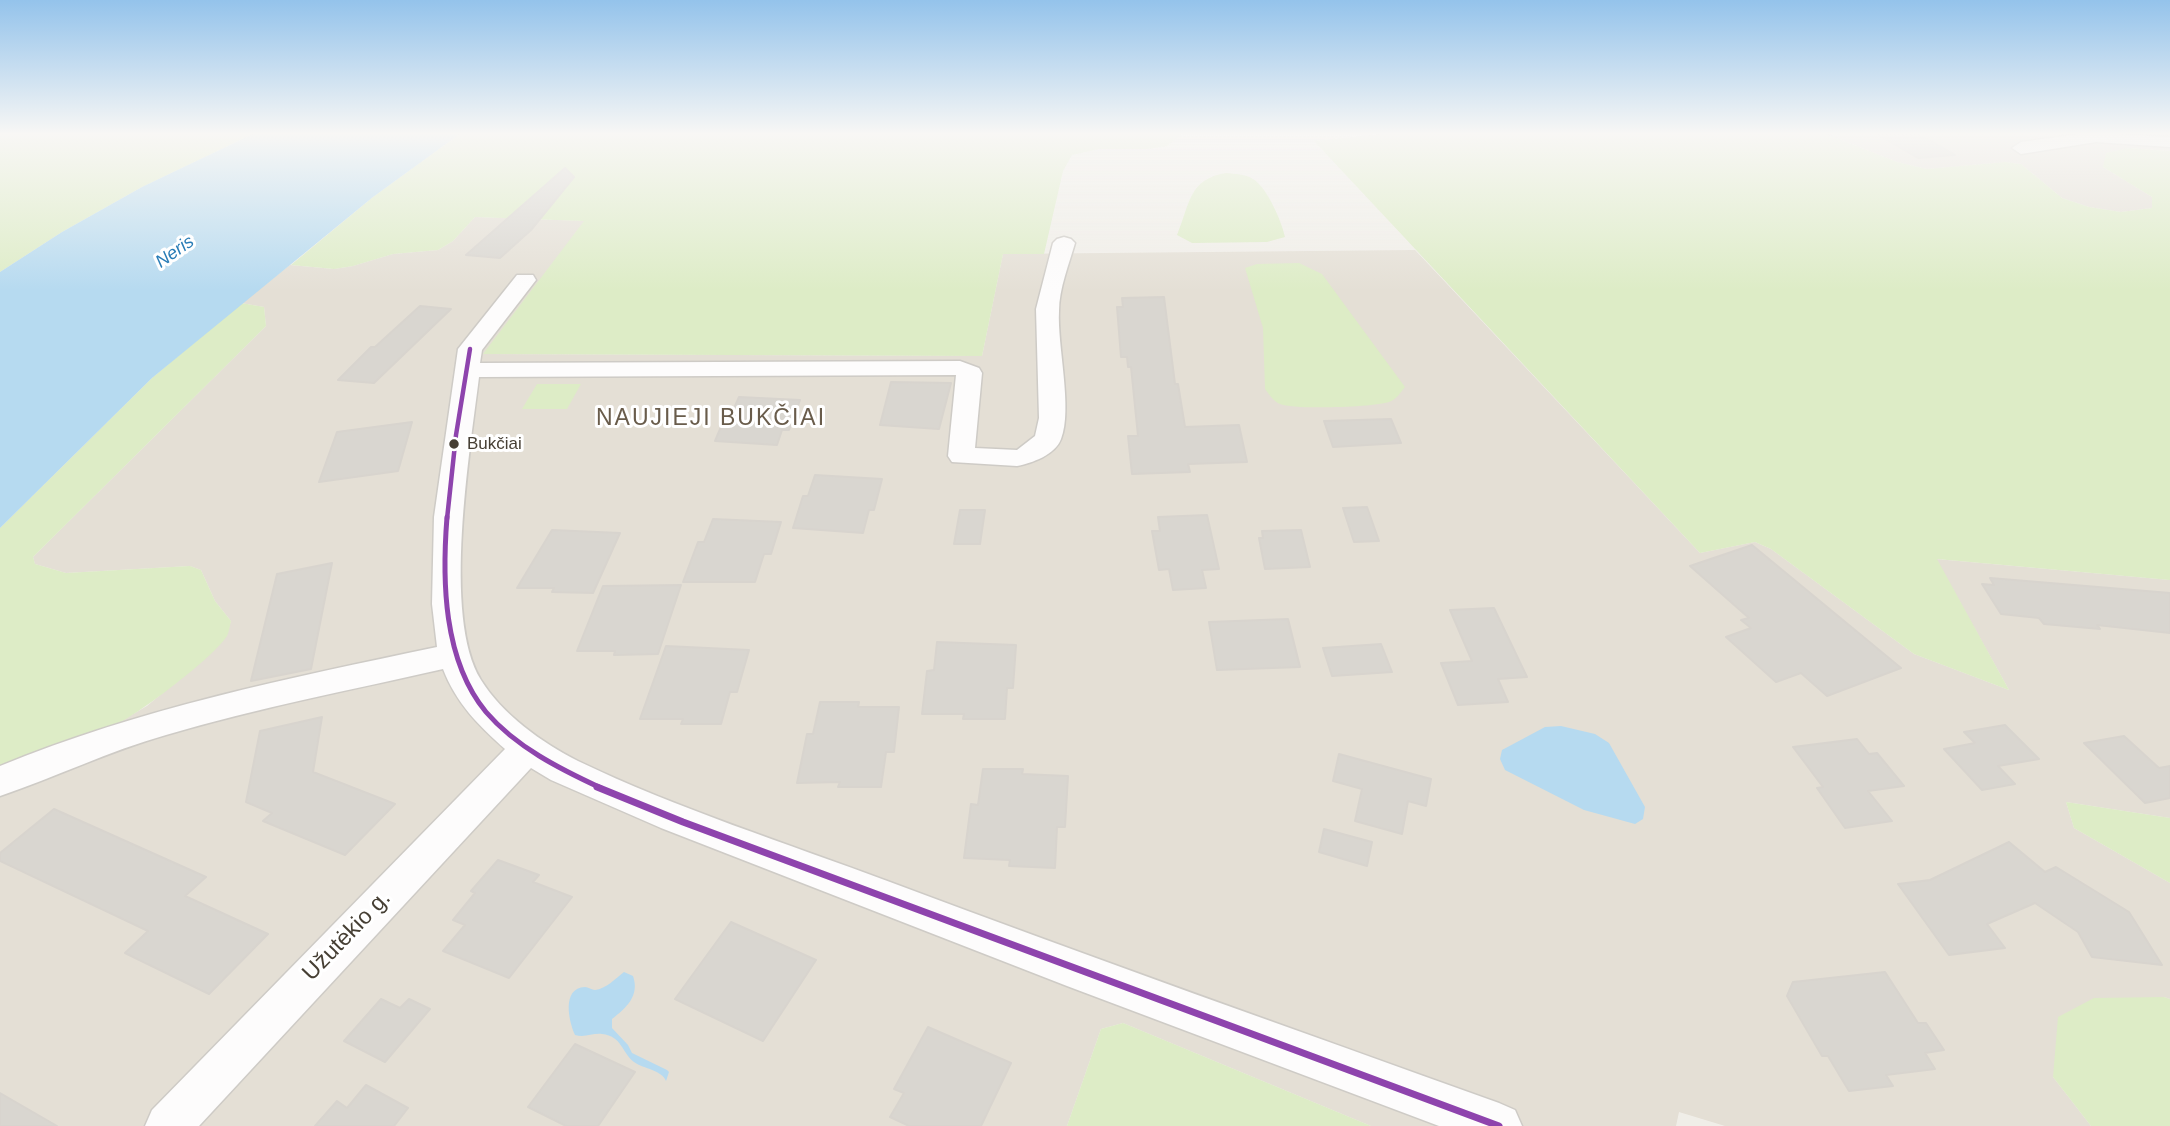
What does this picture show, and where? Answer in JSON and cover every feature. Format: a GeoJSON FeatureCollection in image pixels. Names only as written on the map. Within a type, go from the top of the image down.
{"type":"FeatureCollection","features":[{"type":"Feature","properties":{"kind":"street"},"geometry":{"type":"LineString","coordinates":[[466,370],[960,368],[970,373],[961,456],[1026,456],[1048,439],[1052,418],[1047,309],[1064,243]]}},
{"type":"Feature","properties":{"kind":"street"},"geometry":{"type":"LineString","coordinates":[[525,280],[470,349],[448,517],[447,604],[454,655],[466,685],[490,716],[528,748],[564,770],[674,817],[1499,1126]]}},
{"type":"Feature","properties":{"kind":"street"},"geometry":{"type":"LineString","coordinates":[[0,781],[100,741],[149,727],[454,655]]}},
{"type":"Feature","properties":{"kind":"street","name":"Užutėkio g."},"geometry":{"type":"LineString","coordinates":[[168,1126],[528,748]]}},
{"type":"Feature","properties":{"kind":"shaded area"},"geometry":{"type":"Polygon","coordinates":[[[2047,186],[2133,186],[2152,197],[2152,208],[2121,212],[2089,207],[2062,198],[2047,186]]]}},
{"type":"Feature","properties":{"kind":"shaded area"},"geometry":{"type":"Polygon","coordinates":[[[475,217],[585,221],[484,354],[982,356],[1003,254],[1415,250],[1700,553],[1755,542],[1771,549],[1914,654],[2009,690],[1936,559],[2170,580],[2170,818],[2066,802],[2074,828],[2170,883],[2170,999],[2164,997],[2053,1077],[2091,1126],[1725,1126],[1679,1112],[1676,1126],[1371,1126],[1123,1023],[1101,1029],[1067,1126],[0,1126],[0,766],[27,752],[116,724],[147,706],[201,661],[226,636],[231,621],[215,601],[201,570],[190,566],[66,573],[35,564],[33,557],[266,326],[264,307],[241,303],[290,265],[334,269],[393,254],[438,250],[453,241],[475,217]]]}},
{"type":"Feature","properties":{"kind":"green space"},"geometry":{"type":"Polygon","coordinates":[[[0,186],[145,186],[62,232],[0,272],[0,186]]]}},
{"type":"Feature","properties":{"kind":"green space"},"geometry":{"type":"Polygon","coordinates":[[[389,186],[1060,186],[1044,254],[1003,254],[982,356],[483,354],[584,221],[475,217],[453,241],[438,250],[393,254],[334,269],[291,265],[389,186]]]}},
{"type":"Feature","properties":{"kind":"green space"},"geometry":{"type":"Polygon","coordinates":[[[1260,186],[1273,205],[1285,237],[1267,242],[1192,243],[1177,235],[1188,203],[1198,187],[1260,186]]]}},
{"type":"Feature","properties":{"kind":"green space"},"geometry":{"type":"Polygon","coordinates":[[[1356,186],[2047,186],[2062,198],[2089,207],[2121,212],[2152,208],[2152,197],[2133,186],[2170,186],[2170,580],[1937,559],[2009,690],[1914,654],[1771,549],[1755,542],[1700,553],[1356,186]]]}},
{"type":"Feature","properties":{"kind":"green space"},"geometry":{"type":"Polygon","coordinates":[[[1299,263],[1322,274],[1405,387],[1394,399],[1368,405],[1288,406],[1278,403],[1265,389],[1263,328],[1245,268],[1257,264],[1299,263]]]}},
{"type":"Feature","properties":{"kind":"green space"},"geometry":{"type":"Polygon","coordinates":[[[241,303],[264,307],[266,326],[33,557],[35,564],[66,573],[190,566],[201,570],[215,601],[231,621],[227,636],[193,670],[128,718],[103,730],[30,753],[0,766],[0,528],[152,378],[241,303]]]}},
{"type":"Feature","properties":{"kind":"green space"},"geometry":{"type":"Polygon","coordinates":[[[537,384],[581,384],[567,409],[522,409],[537,384]]]}},
{"type":"Feature","properties":{"kind":"green space"},"geometry":{"type":"Polygon","coordinates":[[[2066,802],[2170,818],[2170,883],[2074,828],[2066,802]]]}},
{"type":"Feature","properties":{"kind":"green space"},"geometry":{"type":"Polygon","coordinates":[[[2094,998],[2170,999],[2170,1126],[2091,1126],[2053,1077],[2058,1017],[2094,998]]]}},
{"type":"Feature","properties":{"kind":"green space"},"geometry":{"type":"Polygon","coordinates":[[[1123,1023],[1371,1126],[1067,1126],[1101,1029],[1123,1023]]]}},
{"type":"Feature","properties":{"kind":"water","name":"Neris"},"geometry":{"type":"Polygon","coordinates":[[[389,186],[152,378],[0,528],[0,272],[62,232],[142,187],[389,186]]]}},
{"type":"Feature","properties":{"kind":"water"},"geometry":{"type":"Polygon","coordinates":[[[1561,726],[1595,734],[1609,743],[1645,807],[1643,819],[1635,824],[1584,810],[1505,770],[1500,759],[1502,750],[1545,727],[1561,726]]]}},
{"type":"Feature","properties":{"kind":"water"},"geometry":{"type":"Polygon","coordinates":[[[624,972],[633,976],[635,990],[627,1006],[612,1019],[612,1028],[632,1053],[667,1070],[669,1072],[666,1081],[657,1072],[634,1062],[618,1041],[609,1035],[575,1035],[569,1014],[572,993],[585,987],[595,990],[603,988],[624,972]]]}},
{"type":"Feature","properties":{"kind":"building"},"geometry":{"type":"Polygon","coordinates":[[[545,186],[567,186],[531,230],[500,258],[466,255],[545,186]]]}},
{"type":"Feature","properties":{"kind":"building"},"geometry":{"type":"Polygon","coordinates":[[[1164,297],[1175,384],[1178,384],[1185,427],[1239,425],[1247,462],[1188,464],[1190,472],[1132,474],[1128,436],[1138,436],[1131,367],[1128,367],[1127,357],[1121,357],[1117,307],[1123,307],[1122,298],[1164,297]]]}},
{"type":"Feature","properties":{"kind":"building"},"geometry":{"type":"Polygon","coordinates":[[[420,306],[451,309],[374,383],[338,380],[371,347],[375,347],[420,306]]]}},
{"type":"Feature","properties":{"kind":"building"},"geometry":{"type":"Polygon","coordinates":[[[891,382],[951,383],[939,429],[880,425],[891,382]]]}},
{"type":"Feature","properties":{"kind":"building"},"geometry":{"type":"Polygon","coordinates":[[[739,397],[800,400],[789,430],[782,430],[777,445],[715,441],[726,415],[731,415],[739,397]]]}},
{"type":"Feature","properties":{"kind":"building"},"geometry":{"type":"Polygon","coordinates":[[[1391,419],[1401,443],[1333,447],[1324,421],[1391,419]]]}},
{"type":"Feature","properties":{"kind":"building"},"geometry":{"type":"Polygon","coordinates":[[[412,422],[398,471],[319,482],[337,432],[412,422]]]}},
{"type":"Feature","properties":{"kind":"building"},"geometry":{"type":"Polygon","coordinates":[[[815,475],[882,479],[874,510],[869,510],[863,533],[793,528],[803,496],[808,496],[815,475]]]}},
{"type":"Feature","properties":{"kind":"building"},"geometry":{"type":"Polygon","coordinates":[[[1367,507],[1379,541],[1354,542],[1343,508],[1367,507]]]}},
{"type":"Feature","properties":{"kind":"building"},"geometry":{"type":"Polygon","coordinates":[[[960,510],[985,510],[980,544],[954,544],[960,510]]]}},
{"type":"Feature","properties":{"kind":"building"},"geometry":{"type":"Polygon","coordinates":[[[1207,515],[1219,569],[1202,570],[1206,588],[1173,590],[1169,569],[1159,570],[1152,531],[1160,531],[1158,517],[1207,515]]]}},
{"type":"Feature","properties":{"kind":"building"},"geometry":{"type":"Polygon","coordinates":[[[713,519],[781,522],[771,554],[764,554],[755,582],[683,582],[698,542],[704,542],[713,519]]]}},
{"type":"Feature","properties":{"kind":"building"},"geometry":{"type":"Polygon","coordinates":[[[552,530],[620,533],[593,593],[552,592],[554,588],[517,588],[552,530]]]}},
{"type":"Feature","properties":{"kind":"building"},"geometry":{"type":"Polygon","coordinates":[[[1301,530],[1310,567],[1265,569],[1259,538],[1263,538],[1262,531],[1301,530]]]}},
{"type":"Feature","properties":{"kind":"building"},"geometry":{"type":"Polygon","coordinates":[[[1752,545],[1901,668],[1827,696],[1801,673],[1776,682],[1726,637],[1751,628],[1741,620],[1749,618],[1690,566],[1752,545]]]}},
{"type":"Feature","properties":{"kind":"building"},"geometry":{"type":"Polygon","coordinates":[[[332,563],[311,669],[251,681],[277,574],[332,563]]]}},
{"type":"Feature","properties":{"kind":"building"},"geometry":{"type":"Polygon","coordinates":[[[1990,578],[2170,593],[2170,633],[2097,625],[2100,629],[2044,624],[2039,618],[2001,614],[1982,584],[1994,585],[1990,578]]]}},
{"type":"Feature","properties":{"kind":"building"},"geometry":{"type":"Polygon","coordinates":[[[681,585],[658,654],[614,655],[615,651],[577,651],[603,586],[681,585]]]}},
{"type":"Feature","properties":{"kind":"building"},"geometry":{"type":"Polygon","coordinates":[[[1494,608],[1527,677],[1498,679],[1508,702],[1458,705],[1441,663],[1472,661],[1450,610],[1494,608]]]}},
{"type":"Feature","properties":{"kind":"building"},"geometry":{"type":"Polygon","coordinates":[[[1288,619],[1300,667],[1217,670],[1209,622],[1288,619]]]}},
{"type":"Feature","properties":{"kind":"building"},"geometry":{"type":"Polygon","coordinates":[[[937,642],[1016,645],[1013,688],[1007,688],[1005,719],[963,719],[964,714],[922,714],[927,671],[934,670],[937,642]]]}},
{"type":"Feature","properties":{"kind":"building"},"geometry":{"type":"Polygon","coordinates":[[[1381,644],[1392,672],[1332,676],[1323,648],[1381,644]]]}},
{"type":"Feature","properties":{"kind":"building"},"geometry":{"type":"Polygon","coordinates":[[[666,646],[749,650],[737,692],[730,692],[721,724],[681,724],[683,719],[640,719],[666,646]]]}},
{"type":"Feature","properties":{"kind":"building"},"geometry":{"type":"Polygon","coordinates":[[[820,702],[859,702],[858,707],[899,707],[894,752],[886,752],[881,787],[838,787],[840,782],[797,783],[807,734],[813,734],[820,702]]]}},
{"type":"Feature","properties":{"kind":"building"},"geometry":{"type":"Polygon","coordinates":[[[322,717],[313,772],[395,804],[345,855],[263,821],[272,813],[246,802],[260,731],[322,717]]]}},
{"type":"Feature","properties":{"kind":"building"},"geometry":{"type":"Polygon","coordinates":[[[2005,725],[2039,759],[1998,766],[2015,784],[1982,790],[1944,749],[1975,743],[1964,732],[2005,725]]]}},
{"type":"Feature","properties":{"kind":"building"},"geometry":{"type":"Polygon","coordinates":[[[2124,736],[2159,768],[2170,766],[2170,798],[2145,803],[2084,743],[2124,736]]]}},
{"type":"Feature","properties":{"kind":"building"},"geometry":{"type":"Polygon","coordinates":[[[1857,739],[1869,754],[1877,753],[1904,786],[1868,791],[1892,821],[1845,828],[1817,788],[1823,787],[1793,747],[1857,739]]]}},
{"type":"Feature","properties":{"kind":"building"},"geometry":{"type":"Polygon","coordinates":[[[1339,754],[1431,779],[1426,806],[1408,801],[1402,834],[1355,821],[1362,789],[1333,781],[1339,754]]]}},
{"type":"Feature","properties":{"kind":"building"},"geometry":{"type":"Polygon","coordinates":[[[983,769],[1023,769],[1022,774],[1068,776],[1065,827],[1057,827],[1055,868],[1009,866],[1010,860],[964,858],[971,804],[978,805],[983,769]]]}},
{"type":"Feature","properties":{"kind":"building"},"geometry":{"type":"Polygon","coordinates":[[[54,809],[206,877],[185,896],[268,934],[209,994],[125,953],[148,931],[0,861],[0,853],[54,809]]]}},
{"type":"Feature","properties":{"kind":"building"},"geometry":{"type":"Polygon","coordinates":[[[1324,829],[1372,842],[1367,866],[1319,852],[1324,829]]]}},
{"type":"Feature","properties":{"kind":"building"},"geometry":{"type":"Polygon","coordinates":[[[2009,842],[2045,872],[2056,867],[2129,912],[2162,965],[2092,957],[2078,932],[2035,903],[1987,924],[2005,948],[1949,955],[1898,884],[1930,880],[2009,842]]]}},
{"type":"Feature","properties":{"kind":"building"},"geometry":{"type":"Polygon","coordinates":[[[498,860],[539,875],[533,882],[572,897],[509,978],[443,951],[465,925],[453,920],[475,893],[471,891],[498,860]]]}},
{"type":"Feature","properties":{"kind":"building"},"geometry":{"type":"Polygon","coordinates":[[[731,922],[816,960],[763,1041],[675,999],[731,922]]]}},
{"type":"Feature","properties":{"kind":"building"},"geometry":{"type":"Polygon","coordinates":[[[1885,972],[1918,1023],[1926,1023],[1944,1050],[1925,1053],[1935,1069],[1886,1075],[1893,1086],[1849,1091],[1828,1056],[1822,1056],[1787,996],[1793,982],[1885,972]]]}},
{"type":"Feature","properties":{"kind":"building"},"geometry":{"type":"Polygon","coordinates":[[[381,999],[400,1008],[409,999],[430,1009],[385,1062],[344,1041],[381,999]]]}},
{"type":"Feature","properties":{"kind":"building"},"geometry":{"type":"Polygon","coordinates":[[[928,1027],[1011,1063],[981,1126],[909,1126],[890,1117],[904,1093],[894,1089],[928,1027]]]}},
{"type":"Feature","properties":{"kind":"building"},"geometry":{"type":"Polygon","coordinates":[[[575,1044],[635,1072],[598,1126],[566,1126],[528,1107],[575,1044]]]}},
{"type":"Feature","properties":{"kind":"building"},"geometry":{"type":"Polygon","coordinates":[[[366,1085],[408,1108],[394,1126],[315,1126],[337,1101],[347,1108],[366,1085]]]}},
{"type":"Feature","properties":{"kind":"building"},"geometry":{"type":"Polygon","coordinates":[[[0,1093],[57,1126],[0,1126],[0,1093]]]}},
{"type":"Feature","properties":{"kind":"transit line"},"geometry":{"type":"LineString","coordinates":[[470,349],[449,485],[446,587],[452,635],[464,677],[485,711],[505,731],[552,764],[630,801],[1499,1126]]}},
{"type":"Feature","properties":{"kind":"place","name":"Bukčiai"},"geometry":{"type":"Point","coordinates":[454,444]}},
{"type":"Feature","properties":{"kind":"district","name":"NAUJIEJI BUKČIAI"},"geometry":{"type":"Point","coordinates":[711,419]}}]}
